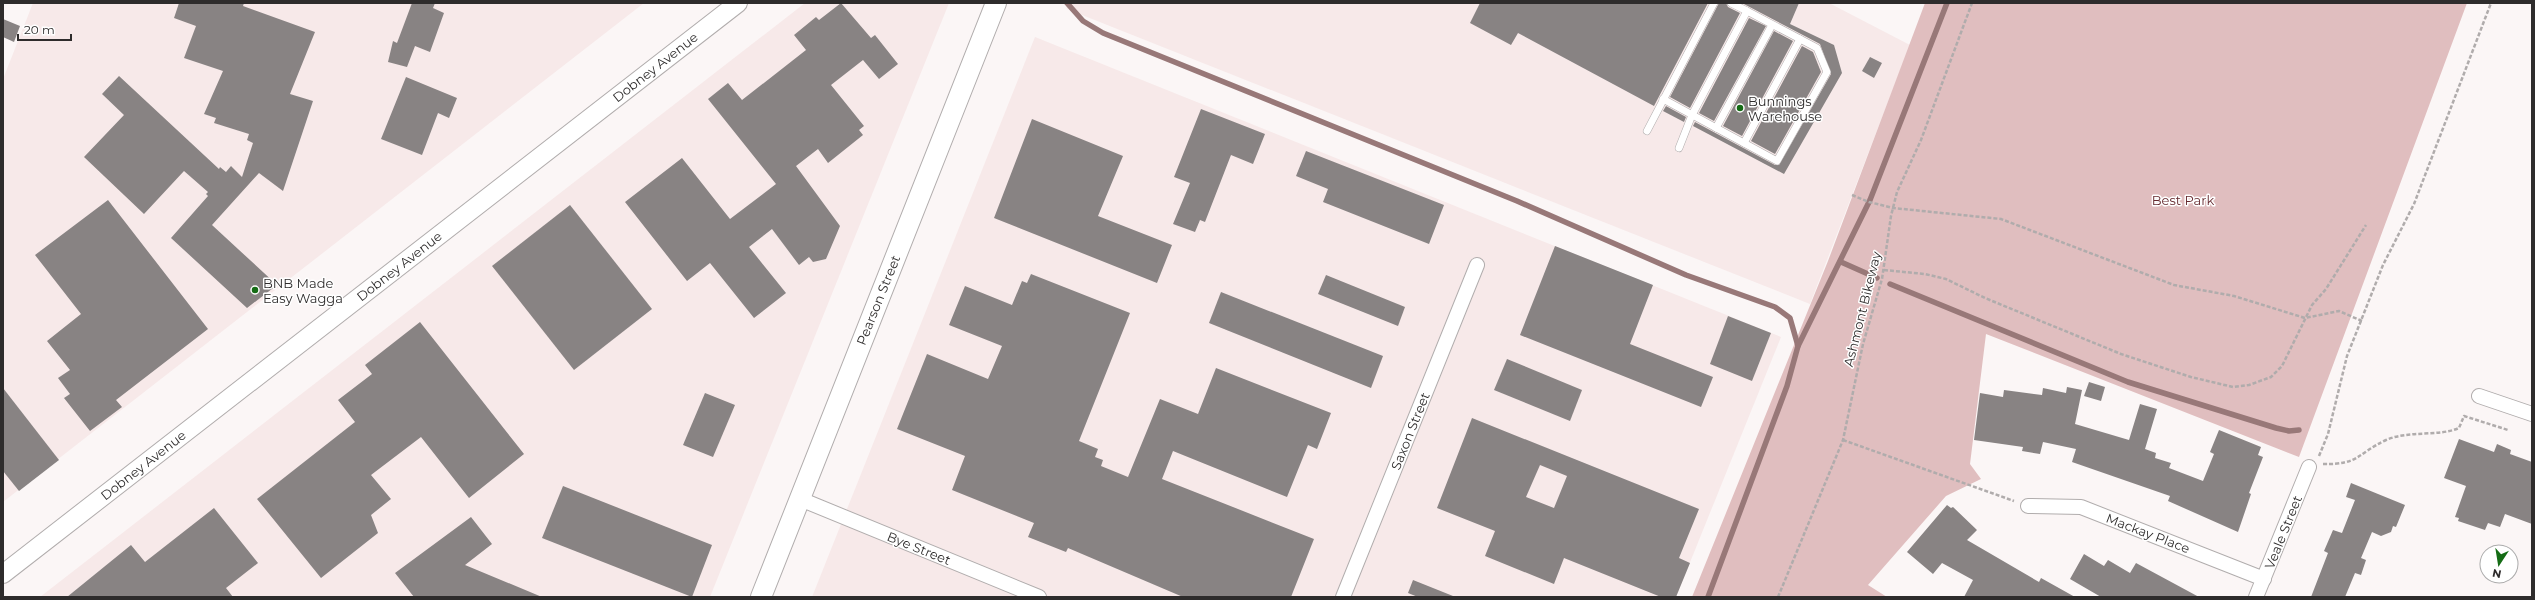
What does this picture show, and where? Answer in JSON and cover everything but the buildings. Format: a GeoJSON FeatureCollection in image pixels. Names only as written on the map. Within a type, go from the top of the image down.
{"type":"FeatureCollection","features":[{"type":"Feature","properties":{"kind":"main road","name":"Pearson Street"},"geometry":{"type":"LineString","coordinates":[[761,597],[996,3]]}},
{"type":"Feature","properties":{"kind":"street","name":"Dobney Avenue"},"geometry":{"type":"LineString","coordinates":[[3,574],[738,3]]}},
{"type":"Feature","properties":{"kind":"street","name":"Saxon Street"},"geometry":{"type":"LineString","coordinates":[[1343,597],[1477,264]]}},
{"type":"Feature","properties":{"kind":"street"},"geometry":{"type":"LineString","coordinates":[[2479,396],[2532,414]]}},
{"type":"Feature","properties":{"kind":"street","name":"Veale Street"},"geometry":{"type":"LineString","coordinates":[[2256,597],[2309,467]]}},
{"type":"Feature","properties":{"kind":"street","name":"Bye Street"},"geometry":{"type":"LineString","coordinates":[[800,499],[1039,597]]}},
{"type":"Feature","properties":{"kind":"street","name":"Mackay Place"},"geometry":{"type":"LineString","coordinates":[[2028,506],[2081,507],[2264,579]]}},
{"type":"Feature","properties":{"kind":"lane"},"geometry":{"type":"LineString","coordinates":[[1647,131],[1714,3]]}},
{"type":"Feature","properties":{"kind":"lane"},"geometry":{"type":"LineString","coordinates":[[1663,99],[1777,161],[1827,72],[1817,48],[1731,3]]}},
{"type":"Feature","properties":{"kind":"lane"},"geometry":{"type":"LineString","coordinates":[[1679,148],[1692,115],[1746,11]]}},
{"type":"Feature","properties":{"kind":"lane"},"geometry":{"type":"LineString","coordinates":[[1716,128],[1772,25]]}},
{"type":"Feature","properties":{"kind":"lane"},"geometry":{"type":"LineString","coordinates":[[1744,143],[1800,39]]}},
{"type":"Feature","properties":{"kind":"path","name":"Ashmont Bikeway"},"geometry":{"type":"LineString","coordinates":[[1778,597],[1843,440],[1863,344],[1884,270],[1893,208],[1949,68],[1972,3]]}},
{"type":"Feature","properties":{"kind":"path"},"geometry":{"type":"LineString","coordinates":[[2491,3],[2414,204],[2383,265],[2347,356],[2328,434],[2315,464],[2344,465],[2386,440],[2430,431],[2448,432],[2459,428],[2464,416],[2508,430]]}},
{"type":"Feature","properties":{"kind":"path"},"geometry":{"type":"LineString","coordinates":[[1852,195],[1869,202],[1893,208],[2001,219],[2174,285],[2234,296],[2306,318],[2339,311],[2362,321]]}},
{"type":"Feature","properties":{"kind":"path"},"geometry":{"type":"LineString","coordinates":[[1884,270],[1925,274],[1946,279],[2090,343],[2191,377],[2233,387],[2249,385],[2271,377],[2282,366],[2306,318],[2366,224]]}},
{"type":"Feature","properties":{"kind":"path"},"geometry":{"type":"LineString","coordinates":[[1843,440],[2028,506]]}},
{"type":"Feature","properties":{"kind":"shaded area"},"geometry":{"type":"Polygon","coordinates":[[[33,3],[644,3],[3,502],[3,79],[33,3]]]}},
{"type":"Feature","properties":{"kind":"shaded area"},"geometry":{"type":"Polygon","coordinates":[[[805,3],[949,3],[710,597],[40,597],[805,3]]]}},
{"type":"Feature","properties":{"kind":"shaded area"},"geometry":{"type":"Polygon","coordinates":[[[1065,3],[1829,3],[1910,45],[1810,304],[1067,9],[1065,3]]]}},
{"type":"Feature","properties":{"kind":"shaded area"},"geometry":{"type":"Polygon","coordinates":[[[1035,37],[1781,337],[1676,597],[812,597],[1035,37]]]}},
{"type":"Feature","properties":{"kind":"green space","name":"Best Park"},"geometry":{"type":"Polygon","coordinates":[[[1925,3],[2467,3],[2299,457],[1986,334],[1970,464],[1981,479],[1946,496],[1868,585],[1887,597],[1692,597],[1828,261],[1925,3]]]}},
{"type":"Feature","properties":{"kind":"waterway"},"geometry":{"type":"LineString","coordinates":[[1067,3],[1083,21],[1103,33],[1517,201],[1686,275],[1775,307],[1790,318],[1798,346],[1787,386],[1708,597]]}},
{"type":"Feature","properties":{"kind":"waterway"},"geometry":{"type":"LineString","coordinates":[[1798,346],[1870,200],[1947,3]]}},
{"type":"Feature","properties":{"kind":"waterway"},"geometry":{"type":"LineString","coordinates":[[1841,262],[1877,278]]}},
{"type":"Feature","properties":{"kind":"waterway"},"geometry":{"type":"LineString","coordinates":[[1890,284],[2128,382],[2276,428],[2289,431],[2299,430]]}},
{"type":"Feature","properties":{"kind":"place","name":"Bunnings Warehouse"},"geometry":{"type":"Point","coordinates":[1740,108]}},
{"type":"Feature","properties":{"kind":"place","name":"BNB Made Easy Wagga"},"geometry":{"type":"Point","coordinates":[255,290]}}]}
